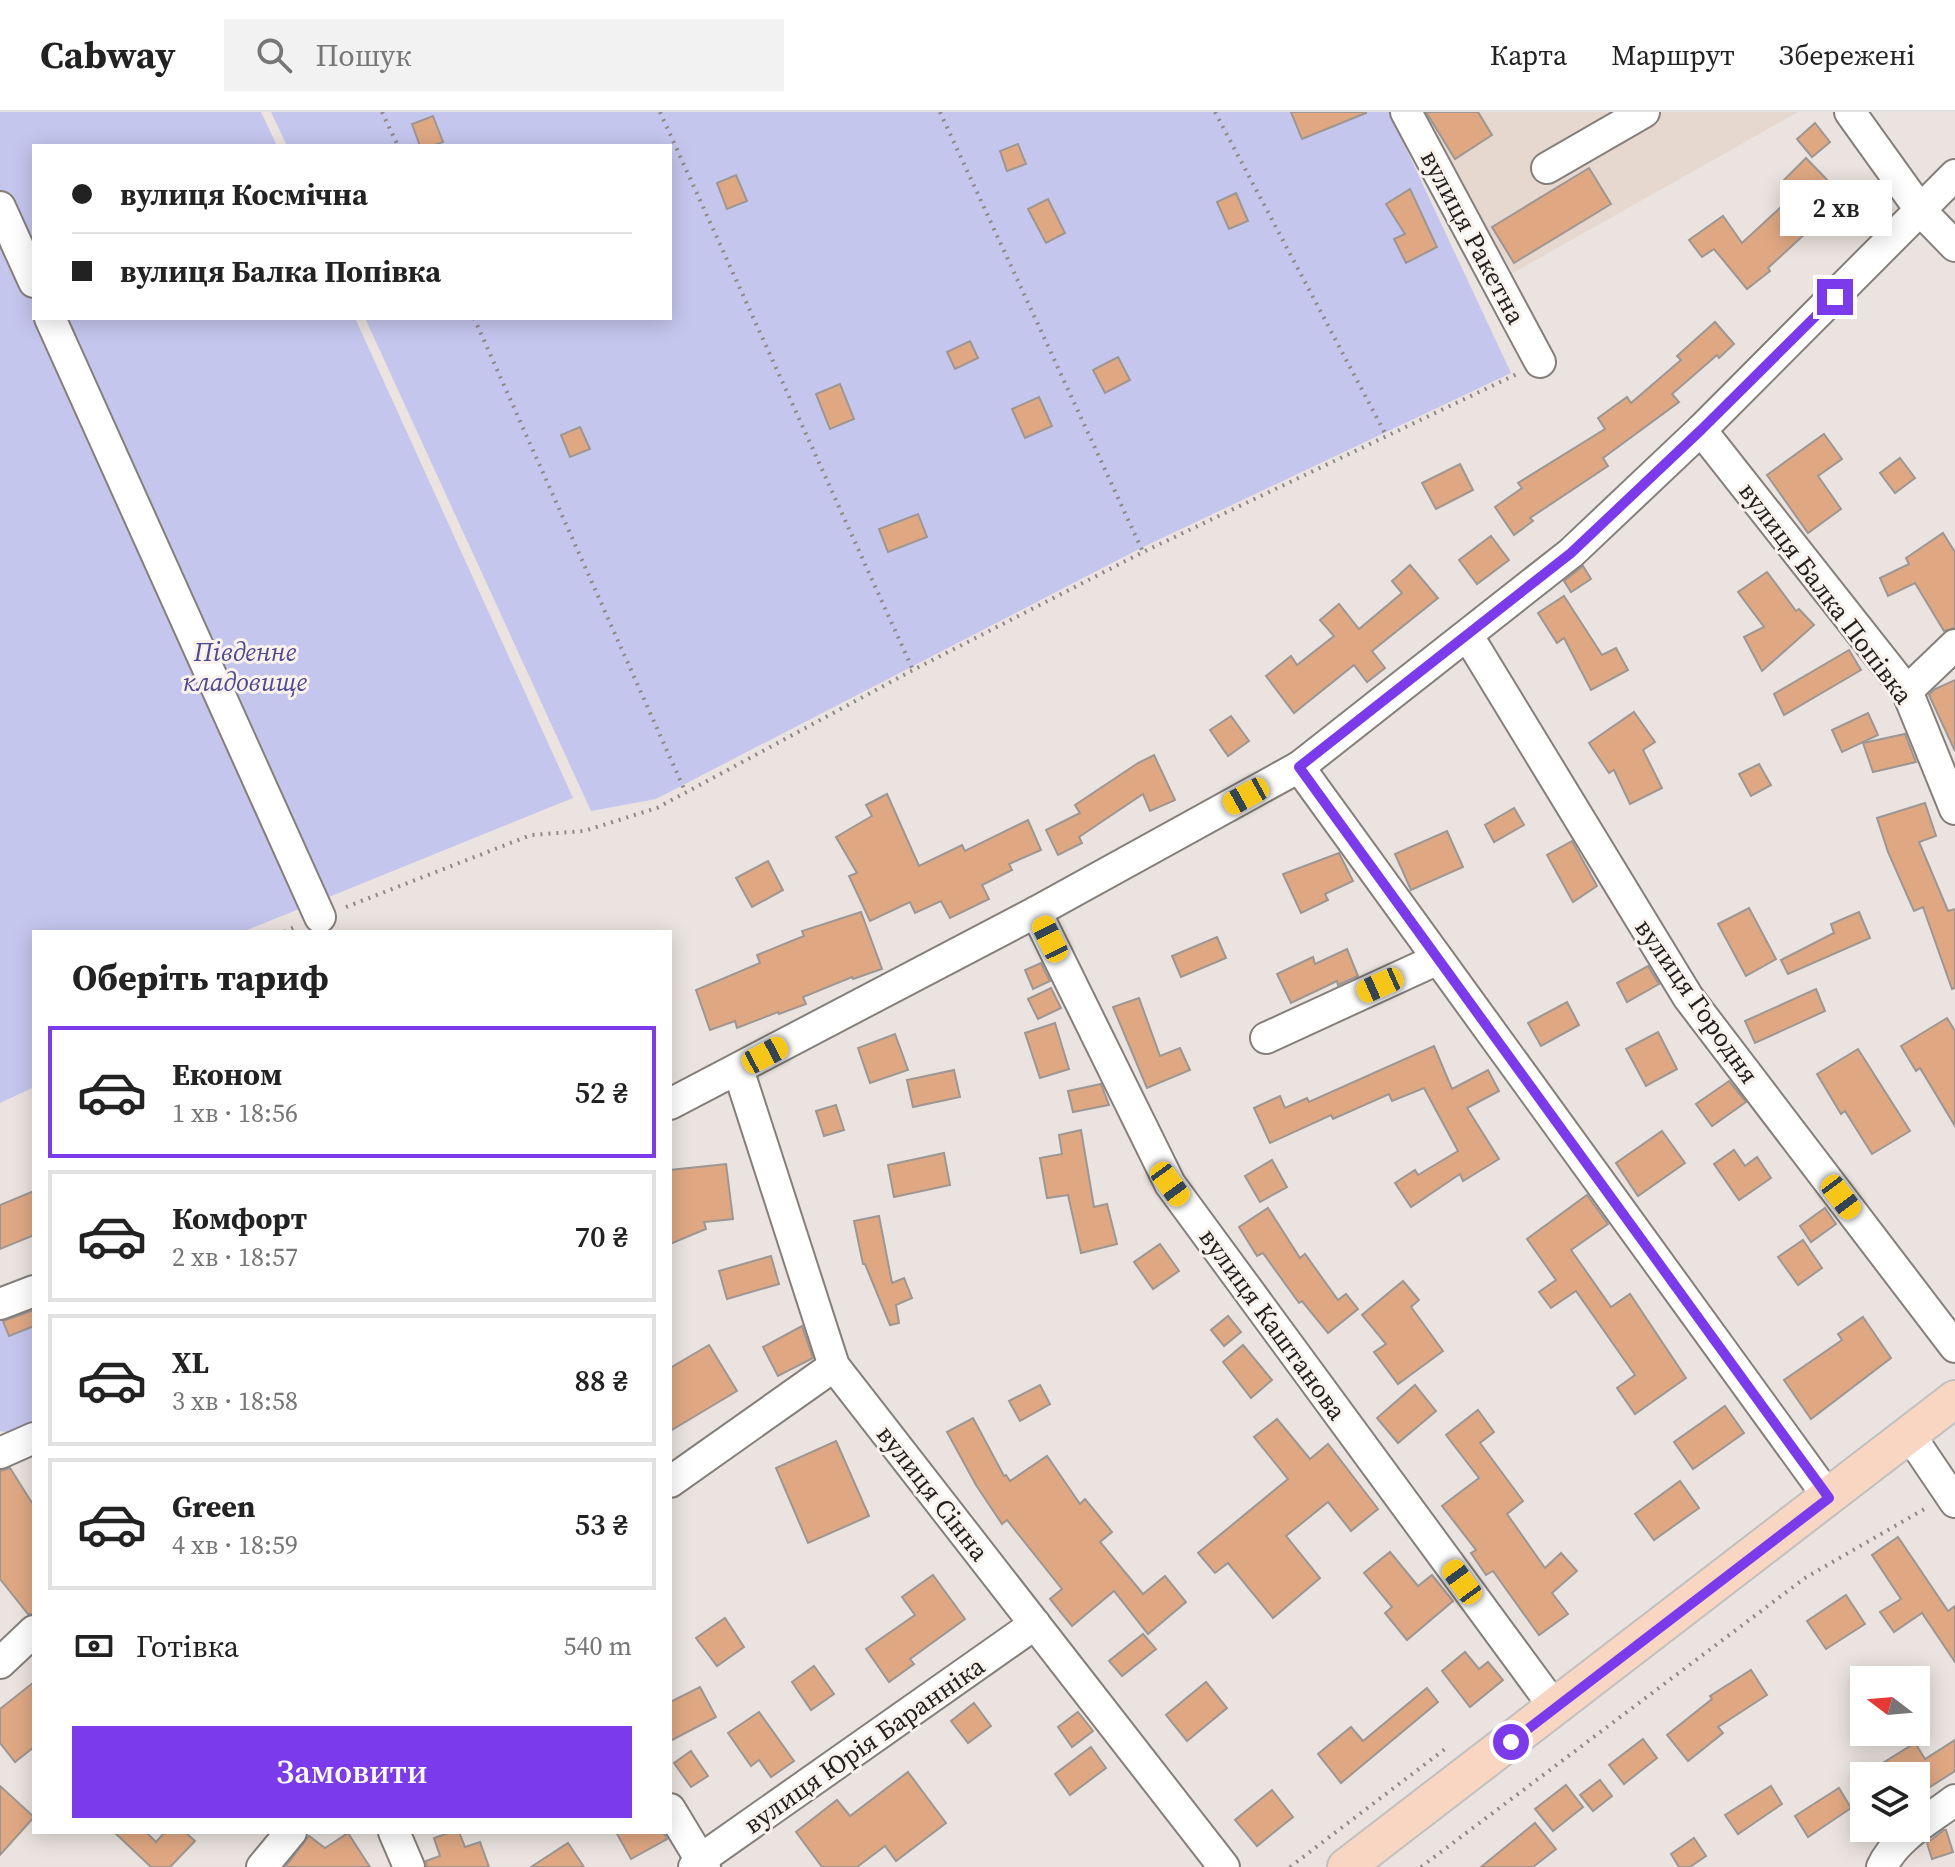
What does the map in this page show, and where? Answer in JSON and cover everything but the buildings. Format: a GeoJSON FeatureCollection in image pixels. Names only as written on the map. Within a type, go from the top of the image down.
{"type":"FeatureCollection","features":[{"type":"Feature","properties":{"kind":"main road"},"geometry":{"type":"LineString","coordinates":[[1346,1867],[1955,1399]]}},
{"type":"Feature","properties":{"kind":"street","name":"вулиця Ракетна"},"geometry":{"type":"LineString","coordinates":[[1406,112],[1540,362]]}},
{"type":"Feature","properties":{"kind":"street"},"geometry":{"type":"LineString","coordinates":[[1547,168],[1644,112]]}},
{"type":"Feature","properties":{"kind":"street"},"geometry":{"type":"LineString","coordinates":[[1850,112],[1921,211],[1955,246]]}},
{"type":"Feature","properties":{"kind":"street"},"geometry":{"type":"LineString","coordinates":[[672,1103],[1036,912],[1299,767],[1571,553],[1701,430],[1955,175]]}},
{"type":"Feature","properties":{"kind":"street"},"geometry":{"type":"LineString","coordinates":[[0,207],[32,278]]}},
{"type":"Feature","properties":{"kind":"street"},"geometry":{"type":"LineString","coordinates":[[51,320],[320,917]]}},
{"type":"Feature","properties":{"kind":"street","name":"вулиця Балка Попівка"},"geometry":{"type":"LineString","coordinates":[[1701,430],[1907,691],[1955,809]]}},
{"type":"Feature","properties":{"kind":"street","name":"вулиця Городня"},"geometry":{"type":"LineString","coordinates":[[1468,636],[1688,997],[1955,1347]]}},
{"type":"Feature","properties":{"kind":"street"},"geometry":{"type":"LineString","coordinates":[[1907,691],[1955,645]]}},
{"type":"Feature","properties":{"kind":"street"},"geometry":{"type":"LineString","coordinates":[[1299,767],[1829,1498]]}},
{"type":"Feature","properties":{"kind":"street","name":"вулиця Каштанова"},"geometry":{"type":"LineString","coordinates":[[1036,912],[1170,1184],[1555,1708]]}},
{"type":"Feature","properties":{"kind":"street"},"geometry":{"type":"LineString","coordinates":[[1266,1038],[1438,959]]}},
{"type":"Feature","properties":{"kind":"street","name":"вулиця Сінна"},"geometry":{"type":"LineString","coordinates":[[738,1069],[834,1366],[1224,1867]]}},
{"type":"Feature","properties":{"kind":"street"},"geometry":{"type":"LineString","coordinates":[[0,1304],[32,1292]]}},
{"type":"Feature","properties":{"kind":"street"},"geometry":{"type":"LineString","coordinates":[[672,1481],[834,1366]]}},
{"type":"Feature","properties":{"kind":"street"},"geometry":{"type":"LineString","coordinates":[[1909,1434],[1952,1498]]}},
{"type":"Feature","properties":{"kind":"street"},"geometry":{"type":"LineString","coordinates":[[0,1453],[32,1439]]}},
{"type":"Feature","properties":{"kind":"street","name":"вулиця Юрія Баранніка"},"geometry":{"type":"LineString","coordinates":[[700,1864],[1035,1624]]}},
{"type":"Feature","properties":{"kind":"street"},"geometry":{"type":"LineString","coordinates":[[0,1663],[32,1633]]}},
{"type":"Feature","properties":{"kind":"street"},"geometry":{"type":"LineString","coordinates":[[1882,1867],[1901,1840],[1955,1800]]}},
{"type":"Feature","properties":{"kind":"street"},"geometry":{"type":"LineString","coordinates":[[672,1813],[700,1864]]}},
{"type":"Feature","properties":{"kind":"street"},"geometry":{"type":"LineString","coordinates":[[262,1867],[289,1834]]}},
{"type":"Feature","properties":{"kind":"street"},"geometry":{"type":"LineString","coordinates":[[395,1834],[409,1867]]}},
{"type":"Feature","properties":{"kind":"path"},"geometry":{"type":"LineString","coordinates":[[382,112],[397,144]]}},
{"type":"Feature","properties":{"kind":"path"},"geometry":{"type":"LineString","coordinates":[[660,112],[913,670]]}},
{"type":"Feature","properties":{"kind":"path"},"geometry":{"type":"LineString","coordinates":[[940,112],[1143,552]]}},
{"type":"Feature","properties":{"kind":"path"},"geometry":{"type":"LineString","coordinates":[[1215,112],[1387,437]]}},
{"type":"Feature","properties":{"kind":"path"},"geometry":{"type":"LineString","coordinates":[[475,320],[685,792]]}},
{"type":"Feature","properties":{"kind":"path"},"geometry":{"type":"LineString","coordinates":[[289,930],[531,835],[584,831],[657,808],[913,670],[1143,552],[1540,362]]}},
{"type":"Feature","properties":{"kind":"path"},"geometry":{"type":"LineString","coordinates":[[1421,1867],[1805,1578],[1952,1498]]}},
{"type":"Feature","properties":{"kind":"shaded area"},"geometry":{"type":"Polygon","coordinates":[[[1418,112],[1798,112],[1513,273],[1418,112]]]}},
{"type":"Feature","properties":{"kind":"green space","name":"Південне кладовище"},"geometry":{"type":"Polygon","coordinates":[[[0,112],[261,112],[276,144],[32,144],[32,320],[356,320],[573,798],[247,930],[32,930],[32,1088],[0,1103],[0,112]]]}},
{"type":"Feature","properties":{"kind":"green space"},"geometry":{"type":"Polygon","coordinates":[[[271,112],[1389,112],[1511,373],[1141,548],[656,799],[591,811],[366,320],[672,320],[672,144],[286,144],[271,112]]]}},
{"type":"Feature","properties":{"kind":"green space"},"geometry":{"type":"Polygon","coordinates":[[[32,1303],[32,1429],[19,1435],[0,1431],[0,1315],[32,1303]]]}},
{"type":"Feature","properties":{"kind":"route"},"geometry":{"type":"LineString","coordinates":[[1511,1742],[1829,1498],[1299,767],[1571,553],[1835,297]]}}]}
